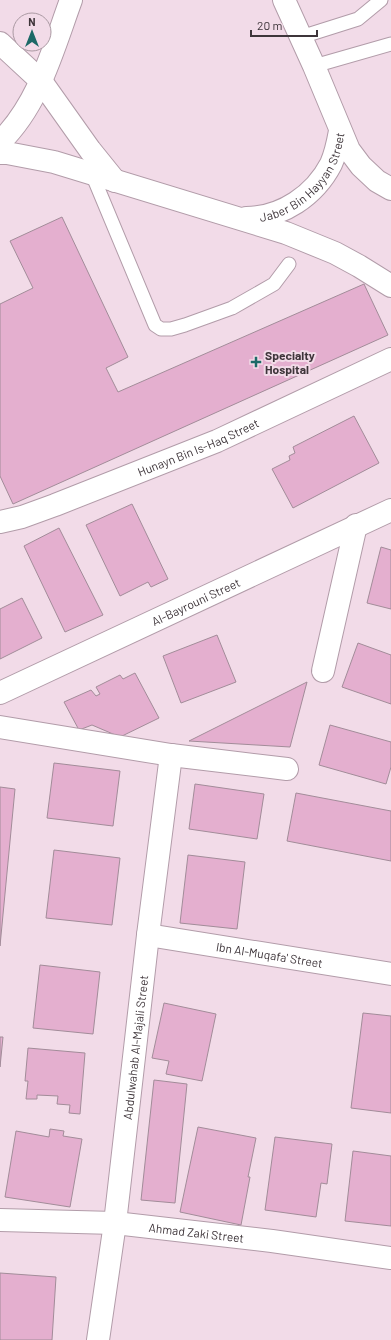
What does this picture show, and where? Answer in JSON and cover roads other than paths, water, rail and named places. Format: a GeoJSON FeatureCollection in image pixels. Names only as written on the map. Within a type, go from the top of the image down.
{"type":"FeatureCollection","features":[{"type":"Feature","properties":{"kind":"street"},"geometry":{"type":"LineString","coordinates":[[0,142],[27,110],[41,81],[71,0]]}},
{"type":"Feature","properties":{"kind":"street","name":"Jaber Bin Hayyan Street"},"geometry":{"type":"LineString","coordinates":[[234,218],[252,218],[274,213],[299,201],[323,178],[332,163],[337,147],[340,131],[314,66],[284,0]]}},
{"type":"Feature","properties":{"kind":"street"},"geometry":{"type":"LineString","coordinates":[[0,42],[41,81],[90,150],[115,181]]}},
{"type":"Feature","properties":{"kind":"street"},"geometry":{"type":"LineString","coordinates":[[340,131],[349,150],[361,166],[376,181],[391,189]]}},
{"type":"Feature","properties":{"kind":"street"},"geometry":{"type":"LineString","coordinates":[[0,153],[54,162],[234,218],[260,224],[311,242],[358,266],[391,286]]}},
{"type":"Feature","properties":{"kind":"street","name":"Hunayn Bin Is-Haq Street"},"geometry":{"type":"LineString","coordinates":[[0,522],[22,517],[55,505],[217,441],[391,359]]}},
{"type":"Feature","properties":{"kind":"street","name":"Al-Bayrouni Street"},"geometry":{"type":"LineString","coordinates":[[0,693],[391,510]]}},
{"type":"Feature","properties":{"kind":"street"},"geometry":{"type":"LineString","coordinates":[[323,671],[356,526]]}},
{"type":"Feature","properties":{"kind":"street"},"geometry":{"type":"LineString","coordinates":[[0,726],[171,755],[287,769]]}},
{"type":"Feature","properties":{"kind":"street","name":"Abdulwahab Al-Majali Street"},"geometry":{"type":"LineString","coordinates":[[98,1340],[115,1223],[148,935],[171,755]]}},
{"type":"Feature","properties":{"kind":"street","name":"Ibn Al-Muqafa' Street"},"geometry":{"type":"LineString","coordinates":[[148,935],[391,974]]}},
{"type":"Feature","properties":{"kind":"street","name":"Ahmad Zaki Street"},"geometry":{"type":"LineString","coordinates":[[0,1220],[115,1223],[272,1241],[391,1258]]}},
{"type":"Feature","properties":{"kind":"lane"},"geometry":{"type":"LineString","coordinates":[[301,36],[358,19],[380,0]]}},
{"type":"Feature","properties":{"kind":"lane"},"geometry":{"type":"LineString","coordinates":[[314,66],[391,44]]}},
{"type":"Feature","properties":{"kind":"lane"},"geometry":{"type":"LineString","coordinates":[[92,174],[155,325],[161,329],[171,329],[185,325],[232,308],[274,284],[289,264]]}},
{"type":"Feature","properties":{"kind":"place","name":"Specialty Hospital"},"geometry":{"type":"Point","coordinates":[256,362]}}]}
